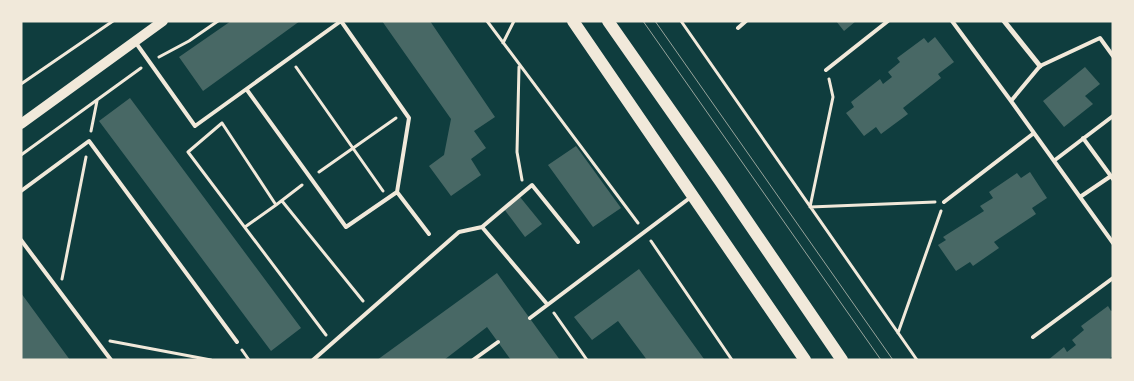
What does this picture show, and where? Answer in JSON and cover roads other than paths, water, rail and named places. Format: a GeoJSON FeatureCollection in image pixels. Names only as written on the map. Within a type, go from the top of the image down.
{"type":"FeatureCollection","features":[{"type":"Feature","properties":{"kind":"main road"},"geometry":{"type":"LineString","coordinates":[[21,124],[163,21]]}},
{"type":"Feature","properties":{"kind":"main road"},"geometry":{"type":"LineString","coordinates":[[573,21],[805,360]]}},
{"type":"Feature","properties":{"kind":"main road"},"geometry":{"type":"LineString","coordinates":[[608,21],[726,189],[842,360]]}},
{"type":"Feature","properties":{"kind":"street"},"geometry":{"type":"LineString","coordinates":[[1004,21],[1040,66]]}},
{"type":"Feature","properties":{"kind":"lane"},"geometry":{"type":"LineString","coordinates":[[738,28],[746,21]]}},
{"type":"Feature","properties":{"kind":"lane"},"geometry":{"type":"LineString","coordinates":[[826,70],[888,21]]}},
{"type":"Feature","properties":{"kind":"lane"},"geometry":{"type":"LineString","coordinates":[[952,21],[1055,160],[1113,243]]}},
{"type":"Feature","properties":{"kind":"lane"},"geometry":{"type":"LineString","coordinates":[[135,41],[195,126],[340,22],[409,118],[397,192],[429,234]]}},
{"type":"Feature","properties":{"kind":"lane"},"geometry":{"type":"LineString","coordinates":[[1011,101],[1040,66],[1100,38],[1113,56]]}},
{"type":"Feature","properties":{"kind":"lane"},"geometry":{"type":"LineString","coordinates":[[246,90],[346,227],[397,192]]}},
{"type":"Feature","properties":{"kind":"lane"},"geometry":{"type":"LineString","coordinates":[[1055,160],[1113,116]]}},
{"type":"Feature","properties":{"kind":"lane"},"geometry":{"type":"LineString","coordinates":[[944,202],[1034,132]]}},
{"type":"Feature","properties":{"kind":"lane"},"geometry":{"type":"LineString","coordinates":[[1080,196],[1112,178],[1084,138]]}},
{"type":"Feature","properties":{"kind":"lane"},"geometry":{"type":"LineString","coordinates":[[21,192],[88,141],[236,342]]}},
{"type":"Feature","properties":{"kind":"lane"},"geometry":{"type":"LineString","coordinates":[[313,360],[459,232],[482,227],[532,185],[578,242]]}},
{"type":"Feature","properties":{"kind":"lane"},"geometry":{"type":"LineString","coordinates":[[530,318],[693,196]]}},
{"type":"Feature","properties":{"kind":"lane"},"geometry":{"type":"LineString","coordinates":[[482,227],[547,304]]}},
{"type":"Feature","properties":{"kind":"lane"},"geometry":{"type":"LineString","coordinates":[[21,240],[111,360]]}},
{"type":"Feature","properties":{"kind":"lane"},"geometry":{"type":"LineString","coordinates":[[1033,337],[1113,278]]}},
{"type":"Feature","properties":{"kind":"lane"},"geometry":{"type":"LineString","coordinates":[[473,360],[498,342]]}},
{"type":"Feature","properties":{"kind":"tram line"},"geometry":{"type":"LineString","coordinates":[[643,21],[881,360]]}},
{"type":"Feature","properties":{"kind":"tram line"},"geometry":{"type":"LineString","coordinates":[[655,21],[893,360]]}}]}
